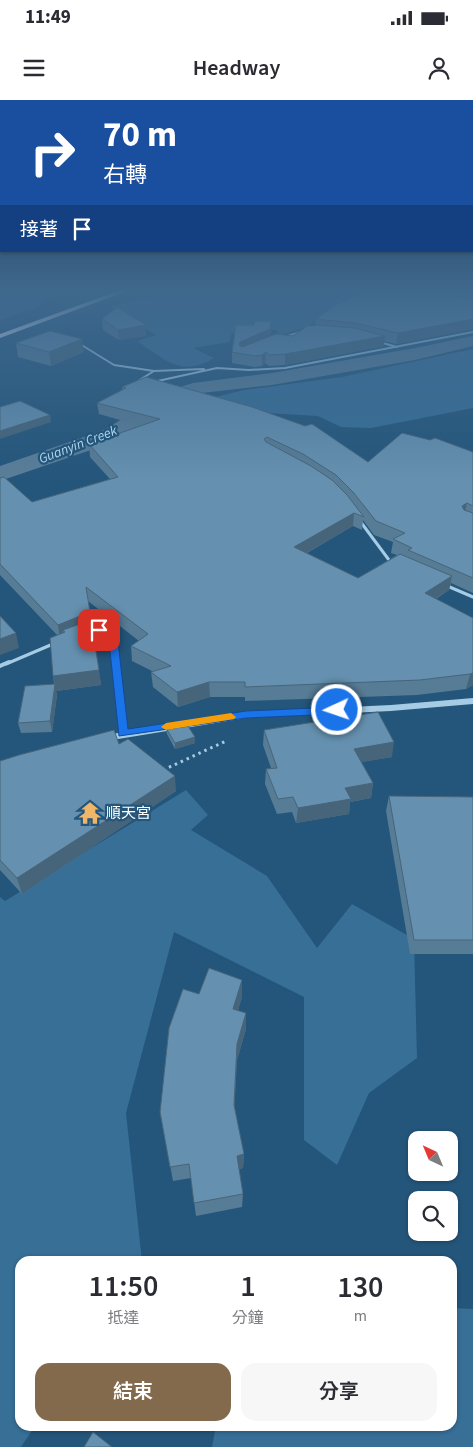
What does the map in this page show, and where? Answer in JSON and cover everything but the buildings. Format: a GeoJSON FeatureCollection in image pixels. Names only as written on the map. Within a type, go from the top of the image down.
{"type":"FeatureCollection","features":[{"type":"Feature","properties":{"kind":"street"},"geometry":{"type":"LineString","coordinates":[[95,741],[123,733],[246,715],[391,708],[473,701]]}},
{"type":"Feature","properties":{"kind":"lane"},"geometry":{"type":"LineString","coordinates":[[94,354],[108,364],[123,370],[154,371],[217,368],[249,370],[285,368],[366,354]]}},
{"type":"Feature","properties":{"kind":"lane"},"geometry":{"type":"LineString","coordinates":[[150,383],[217,368]]}},
{"type":"Feature","properties":{"kind":"lane"},"geometry":{"type":"LineString","coordinates":[[131,386],[154,371]]}},
{"type":"Feature","properties":{"kind":"lane"},"geometry":{"type":"LineString","coordinates":[[359,518],[389,560],[398,564]]}},
{"type":"Feature","properties":{"kind":"lane"},"geometry":{"type":"LineString","coordinates":[[440,582],[473,597]]}},
{"type":"Feature","properties":{"kind":"lane"},"geometry":{"type":"LineString","coordinates":[[83,633],[99,630],[106,632],[113,642],[123,733]]}},
{"type":"Feature","properties":{"kind":"lane"},"geometry":{"type":"LineString","coordinates":[[0,666],[34,654],[61,640]]}},
{"type":"Feature","properties":{"kind":"path"},"geometry":{"type":"LineString","coordinates":[[154,774],[226,741]]}},
{"type":"Feature","properties":{"kind":"shaded area"},"geometry":{"type":"Polygon","coordinates":[[[156,354],[205,354],[214,358],[202,364],[192,366],[173,364],[156,354]]]}},
{"type":"Feature","properties":{"kind":"shaded area"},"geometry":{"type":"Polygon","coordinates":[[[450,354],[473,354],[473,408],[371,428],[341,427],[318,416],[249,412],[203,400],[244,390],[342,377],[450,354]]]}},
{"type":"Feature","properties":{"kind":"shaded area"},"geometry":{"type":"Polygon","coordinates":[[[186,790],[208,815],[191,830],[267,876],[317,948],[352,904],[414,939],[417,1058],[369,1093],[337,1165],[304,1140],[304,997],[174,932],[126,1113],[141,1256],[15,1256],[15,1431],[32,1431],[21,1447],[0,1447],[0,897],[5,901],[186,790]]]}},
{"type":"Feature","properties":{"kind":"shaded area"},"geometry":{"type":"Polygon","coordinates":[[[457,1308],[473,1309],[473,1447],[212,1447],[215,1431],[457,1431],[457,1308]]]}},
{"type":"Feature","properties":{"kind":"waterway","name":"Guanyin Creek"},"geometry":{"type":"LineString","coordinates":[[0,474],[112,435],[177,394],[200,387],[272,379],[416,354]]}},
{"type":"Feature","properties":{"kind":"slow traffic"},"geometry":{"type":"LineString","coordinates":[[166,727],[231,717]]}},
{"type":"Feature","properties":{"kind":"place","name":"順天宮"},"geometry":{"type":"Point","coordinates":[90,813]}},
{"type":"Feature","properties":{"kind":"route"},"geometry":{"type":"LineString","coordinates":[[99,630],[106,632],[113,642],[123,733],[246,715],[337,710]]}}]}
